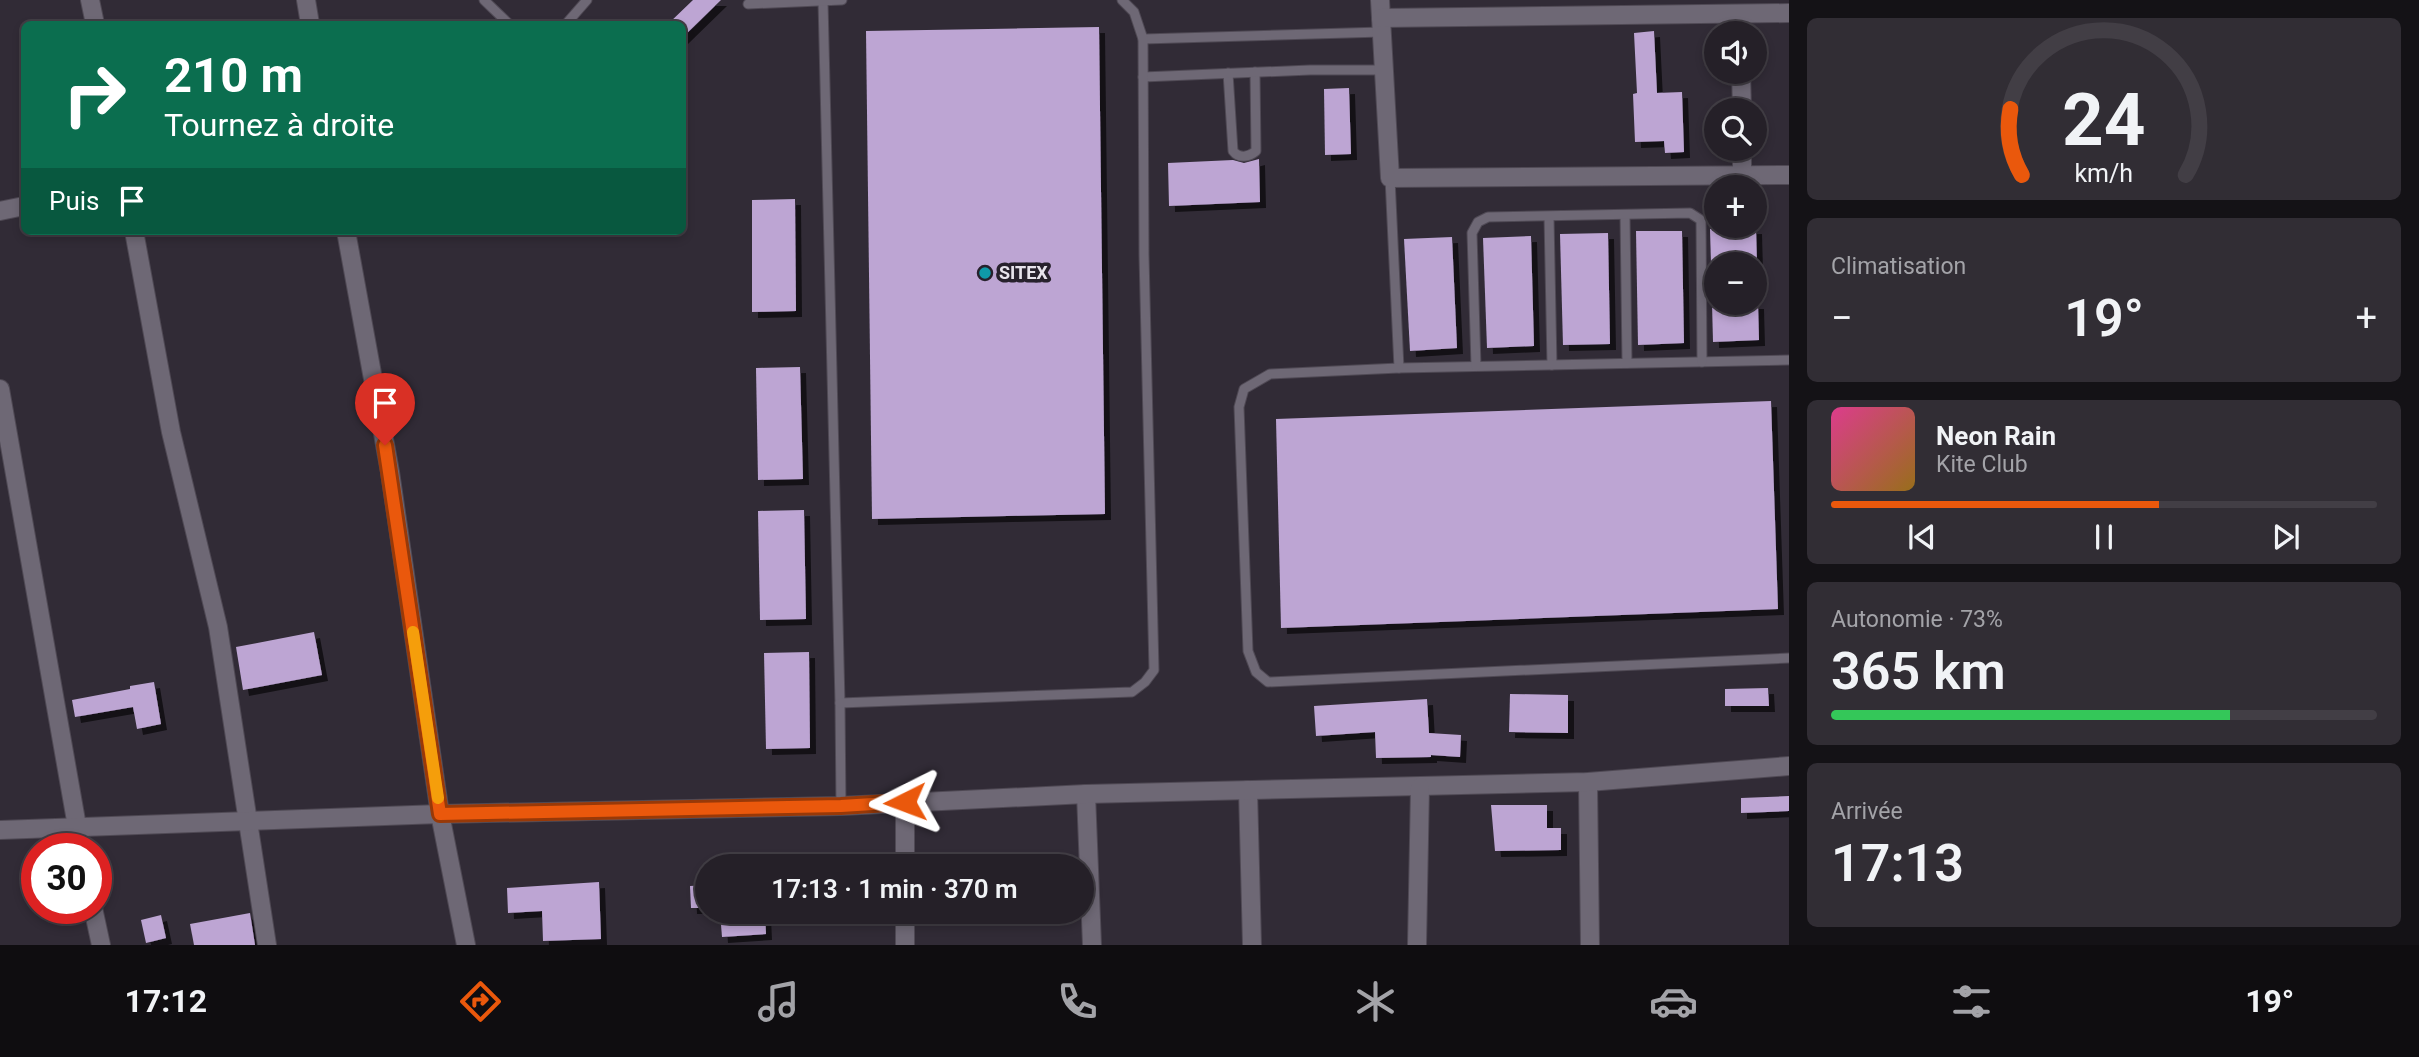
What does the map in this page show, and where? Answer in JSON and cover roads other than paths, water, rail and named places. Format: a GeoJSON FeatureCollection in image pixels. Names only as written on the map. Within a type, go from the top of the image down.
{"type":"FeatureCollection","features":[{"type":"Feature","properties":{"kind":"street"},"geometry":{"type":"LineString","coordinates":[[90,0],[94,21]]}},
{"type":"Feature","properties":{"kind":"street"},"geometry":{"type":"LineString","coordinates":[[306,0],[310,21]]}},
{"type":"Feature","properties":{"kind":"street"},"geometry":{"type":"LineString","coordinates":[[1704,176],[1391,178],[1381,17],[1749,9],[1789,13]]}},
{"type":"Feature","properties":{"kind":"street"},"geometry":{"type":"LineString","coordinates":[[1767,175],[1789,175]]}},
{"type":"Feature","properties":{"kind":"street"},"geometry":{"type":"LineString","coordinates":[[0,211],[21,207]]}},
{"type":"Feature","properties":{"kind":"street"},"geometry":{"type":"LineString","coordinates":[[135,235],[170,432],[218,627],[267,945]]}},
{"type":"Feature","properties":{"kind":"street"},"geometry":{"type":"LineString","coordinates":[[347,235],[390,471],[440,814],[466,945]]}},
{"type":"Feature","properties":{"kind":"street"},"geometry":{"type":"LineString","coordinates":[[0,389],[77,833]]}},
{"type":"Feature","properties":{"kind":"street"},"geometry":{"type":"LineString","coordinates":[[0,830],[440,814],[841,806],[1086,794],[1588,782],[1789,766]]}},
{"type":"Feature","properties":{"kind":"street"},"geometry":{"type":"LineString","coordinates":[[1588,782],[1590,945]]}},
{"type":"Feature","properties":{"kind":"street"},"geometry":{"type":"LineString","coordinates":[[1417,945],[1420,787]]}},
{"type":"Feature","properties":{"kind":"street"},"geometry":{"type":"LineString","coordinates":[[1248,790],[1252,945]]}},
{"type":"Feature","properties":{"kind":"street"},"geometry":{"type":"LineString","coordinates":[[1086,794],[1092,945]]}},
{"type":"Feature","properties":{"kind":"street"},"geometry":{"type":"LineString","coordinates":[[905,802],[905,854]]}},
{"type":"Feature","properties":{"kind":"street"},"geometry":{"type":"LineString","coordinates":[[96,924],[101,945]]}},
{"type":"Feature","properties":{"kind":"street"},"geometry":{"type":"LineString","coordinates":[[905,924],[905,945]]}},
{"type":"Feature","properties":{"kind":"lane"},"geometry":{"type":"LineString","coordinates":[[484,0],[506,21]]}},
{"type":"Feature","properties":{"kind":"lane"},"geometry":{"type":"LineString","coordinates":[[569,21],[587,0]]}},
{"type":"Feature","properties":{"kind":"lane"},"geometry":{"type":"LineString","coordinates":[[748,4],[842,0]]}},
{"type":"Feature","properties":{"kind":"lane"},"geometry":{"type":"LineString","coordinates":[[840,703],[1132,692],[1145,682],[1154,670],[1144,255],[1143,39],[1134,12],[1122,0]]}},
{"type":"Feature","properties":{"kind":"lane"},"geometry":{"type":"LineString","coordinates":[[823,1],[841,806]]}},
{"type":"Feature","properties":{"kind":"lane"},"geometry":{"type":"LineString","coordinates":[[1143,39],[1381,17]]}},
{"type":"Feature","properties":{"kind":"lane"},"geometry":{"type":"LineString","coordinates":[[1143,76],[1385,70]]}},
{"type":"Feature","properties":{"kind":"lane"},"geometry":{"type":"LineString","coordinates":[[1228,73],[1233,151],[1245,157],[1256,151],[1255,72]]}},
{"type":"Feature","properties":{"kind":"lane"},"geometry":{"type":"LineString","coordinates":[[1391,178],[1399,368]]}},
{"type":"Feature","properties":{"kind":"lane"},"geometry":{"type":"LineString","coordinates":[[1476,366],[1472,233],[1478,222],[1488,217],[1690,213],[1700,220],[1702,362]]}},
{"type":"Feature","properties":{"kind":"lane"},"geometry":{"type":"LineString","coordinates":[[1625,215],[1627,363]]}},
{"type":"Feature","properties":{"kind":"lane"},"geometry":{"type":"LineString","coordinates":[[1549,217],[1552,365]]}},
{"type":"Feature","properties":{"kind":"lane"},"geometry":{"type":"LineString","coordinates":[[1789,360],[1399,368],[1270,374],[1244,389],[1239,407],[1248,651],[1256,672],[1268,682],[1789,658]]}},
{"type":"Feature","properties":{"kind":"place","name":"SITEX"},"geometry":{"type":"Point","coordinates":[985,273]}}]}
